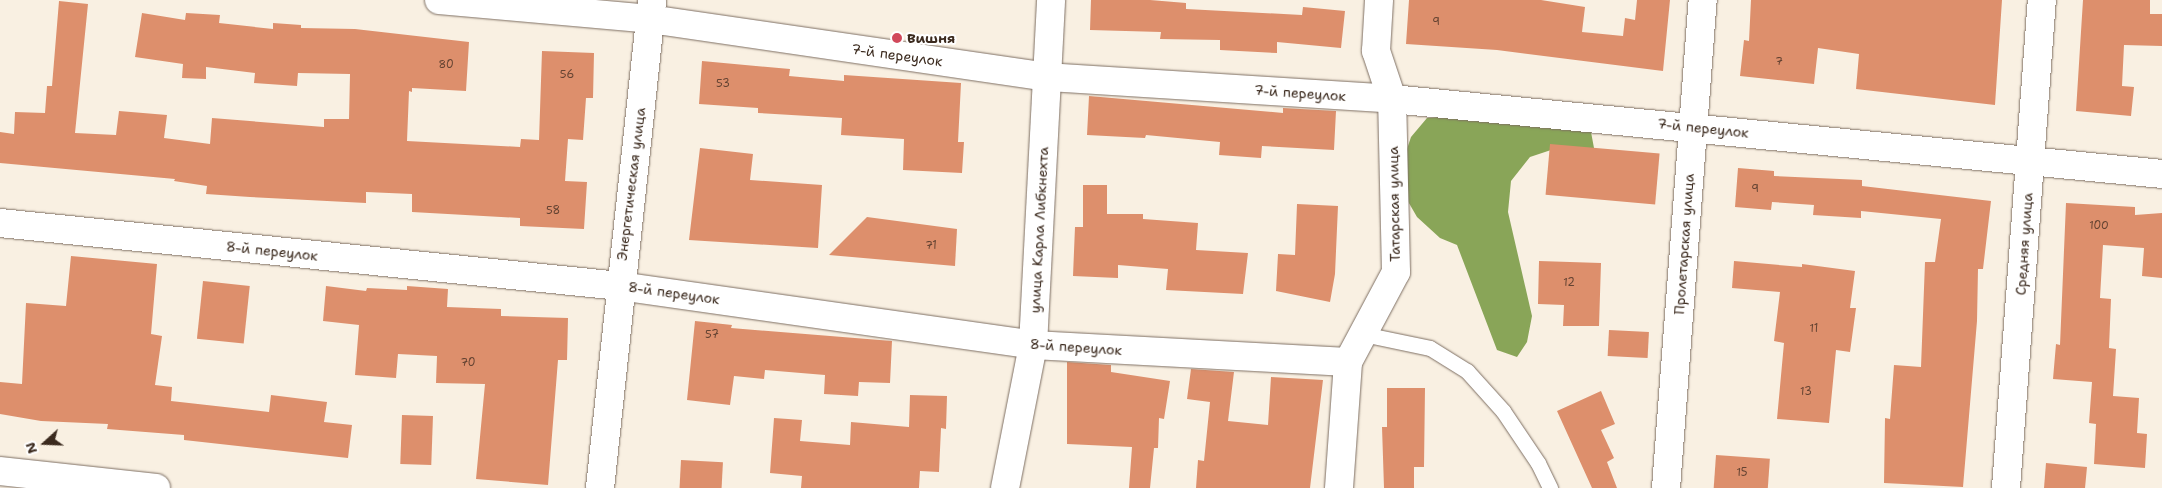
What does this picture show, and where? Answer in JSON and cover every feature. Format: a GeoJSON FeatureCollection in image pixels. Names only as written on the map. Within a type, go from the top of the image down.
{"type":"FeatureCollection","features":[{"type":"Feature","properties":{"kind":"street","name":"7-й переулок"},"geometry":{"type":"LineString","coordinates":[[439,0],[651,10],[1047,77],[1392,99],[2162,174]]}},
{"type":"Feature","properties":{"kind":"street","name":"улица Карла Либкнехта"},"geometry":{"type":"LineString","coordinates":[[1006,488],[1033,345],[1051,0]]}},
{"type":"Feature","properties":{"kind":"street","name":"Татарская улица"},"geometry":{"type":"LineString","coordinates":[[1339,488],[1348,362],[1396,272],[1392,99],[1376,51],[1380,0]]}},
{"type":"Feature","properties":{"kind":"street","name":"Пролетарская улица"},"geometry":{"type":"LineString","coordinates":[[1666,488],[1703,0]]}},
{"type":"Feature","properties":{"kind":"street","name":"Средняя улица"},"geometry":{"type":"LineString","coordinates":[[2006,488],[2042,0]]}},
{"type":"Feature","properties":{"kind":"street","name":"Энергетическая улица"},"geometry":{"type":"LineString","coordinates":[[600,488],[620,286],[651,10]]}},
{"type":"Feature","properties":{"kind":"street","name":"8-й переулок"},"geometry":{"type":"LineString","coordinates":[[0,223],[620,286],[1033,345],[1348,362]]}},
{"type":"Feature","properties":{"kind":"street"},"geometry":{"type":"LineString","coordinates":[[0,470],[156,488]]}},
{"type":"Feature","properties":{"kind":"lane"},"geometry":{"type":"LineString","coordinates":[[1363,334],[1430,348],[1467,371],[1502,411],[1538,463],[1550,488]]}},
{"type":"Feature","properties":{"kind":"green space"},"geometry":{"type":"Polygon","coordinates":[[[1452,116],[1580,128],[1591,132],[1594,148],[1557,148],[1530,157],[1511,181],[1508,212],[1532,316],[1527,342],[1517,357],[1497,350],[1457,245],[1440,238],[1417,217],[1402,191],[1406,152],[1411,137],[1427,118],[1452,116]]]}},
{"type":"Feature","properties":{"kind":"building"},"geometry":{"type":"Polygon","coordinates":[[[1091,0],[1150,0],[1186,3],[1186,9],[1302,15],[1303,7],[1345,11],[1341,48],[1277,42],[1277,53],[1220,50],[1220,40],[1160,39],[1161,32],[1090,30],[1091,0]]]}},
{"type":"Feature","properties":{"kind":"building"},"geometry":{"type":"Polygon","coordinates":[[[1409,0],[1541,0],[1585,7],[1582,32],[1623,36],[1625,18],[1635,20],[1637,0],[1670,0],[1663,71],[1497,50],[1406,44],[1409,0]]]}},
{"type":"Feature","properties":{"kind":"building"},"geometry":{"type":"Polygon","coordinates":[[[1751,0],[2002,0],[1995,105],[1856,89],[1859,54],[1818,48],[1814,84],[1740,76],[1744,40],[1749,41],[1751,0]]]}},
{"type":"Feature","properties":{"kind":"building"},"geometry":{"type":"Polygon","coordinates":[[[2083,0],[2150,0],[2150,14],[2162,14],[2162,46],[2124,45],[2122,86],[2134,87],[2131,116],[2076,111],[2083,0]]]}},
{"type":"Feature","properties":{"kind":"building"},"geometry":{"type":"Polygon","coordinates":[[[59,1],[88,4],[75,133],[116,135],[119,111],[167,115],[164,138],[210,144],[212,118],[324,127],[324,119],[349,119],[350,74],[298,73],[297,86],[254,83],[255,73],[206,67],[206,79],[182,78],[183,64],[135,57],[142,13],[185,20],[186,13],[220,15],[219,23],[273,29],[273,23],[301,25],[301,28],[355,29],[469,42],[466,91],[412,88],[412,92],[409,91],[407,141],[520,147],[521,139],[539,140],[542,51],[594,53],[593,98],[586,98],[583,140],[568,139],[565,181],[587,182],[584,229],[520,226],[520,218],[412,212],[412,194],[366,192],[366,203],[206,194],[207,186],[174,181],[175,179],[0,163],[0,132],[14,134],[15,112],[45,113],[47,86],[52,86],[59,1]]]}},
{"type":"Feature","properties":{"kind":"building"},"geometry":{"type":"Polygon","coordinates":[[[702,61],[790,69],[789,76],[844,81],[844,75],[961,83],[958,142],[964,142],[962,173],[903,170],[904,139],[841,135],[842,118],[758,113],[758,108],[699,104],[702,61]]]}},
{"type":"Feature","properties":{"kind":"building"},"geometry":{"type":"Polygon","coordinates":[[[1089,96],[1283,113],[1283,108],[1336,111],[1334,150],[1262,146],[1261,158],[1219,155],[1220,142],[1146,135],[1145,138],[1087,135],[1089,96]]]}},
{"type":"Feature","properties":{"kind":"building"},"geometry":{"type":"Polygon","coordinates":[[[1550,144],[1660,154],[1655,204],[1546,195],[1550,144]]]}},
{"type":"Feature","properties":{"kind":"building"},"geometry":{"type":"Polygon","coordinates":[[[700,148],[753,154],[750,180],[822,185],[818,248],[689,240],[700,148]]]}},
{"type":"Feature","properties":{"kind":"building"},"geometry":{"type":"Polygon","coordinates":[[[1738,168],[1774,171],[1774,176],[1862,180],[1862,186],[1991,201],[1983,269],[1978,269],[1977,321],[1963,487],[1884,483],[1885,418],[1890,419],[1894,365],[1921,367],[1925,262],[1935,262],[1941,219],[1861,211],[1861,218],[1813,215],[1814,205],[1772,202],[1771,210],[1735,207],[1738,168]]]}},
{"type":"Feature","properties":{"kind":"building"},"geometry":{"type":"Polygon","coordinates":[[[1083,185],[1107,185],[1107,214],[1143,214],[1143,219],[1198,223],[1196,250],[1248,253],[1243,294],[1166,290],[1168,269],[1118,265],[1118,278],[1073,276],[1075,227],[1083,227],[1083,185]]]}},
{"type":"Feature","properties":{"kind":"building"},"geometry":{"type":"Polygon","coordinates":[[[2066,203],[2135,207],[2135,215],[2162,213],[2162,278],[2142,276],[2144,248],[2103,245],[2100,298],[2111,299],[2109,348],[2116,349],[2113,396],[2139,398],[2137,433],[2147,434],[2145,468],[2094,464],[2096,424],[2089,423],[2092,382],[2053,379],[2056,344],[2060,345],[2066,203]]]}},
{"type":"Feature","properties":{"kind":"building"},"geometry":{"type":"Polygon","coordinates":[[[1297,204],[1338,206],[1335,274],[1330,302],[1276,291],[1278,254],[1295,255],[1297,204]]]}},
{"type":"Feature","properties":{"kind":"building"},"geometry":{"type":"Polygon","coordinates":[[[867,217],[957,229],[955,266],[829,255],[867,217]]]}},
{"type":"Feature","properties":{"kind":"building"},"geometry":{"type":"Polygon","coordinates":[[[71,256],[157,264],[151,334],[162,336],[155,385],[172,387],[171,401],[269,412],[271,395],[327,402],[324,422],[352,425],[348,458],[184,440],[184,435],[107,429],[108,424],[41,421],[0,414],[0,382],[22,384],[26,303],[66,306],[71,256]]]}},
{"type":"Feature","properties":{"kind":"building"},"geometry":{"type":"Polygon","coordinates":[[[1539,261],[1601,263],[1599,326],[1563,326],[1564,305],[1538,304],[1539,261]]]}},
{"type":"Feature","properties":{"kind":"building"},"geometry":{"type":"Polygon","coordinates":[[[1734,261],[1802,267],[1802,264],[1855,271],[1850,308],[1856,308],[1850,352],[1836,350],[1829,423],[1777,419],[1784,343],[1774,341],[1780,292],[1732,288],[1734,261]]]}},
{"type":"Feature","properties":{"kind":"building"},"geometry":{"type":"Polygon","coordinates":[[[203,281],[250,286],[244,344],[197,339],[203,281]]]}},
{"type":"Feature","properties":{"kind":"building"},"geometry":{"type":"Polygon","coordinates":[[[326,286],[366,291],[367,288],[407,290],[407,286],[448,289],[447,307],[501,309],[501,316],[568,318],[567,360],[558,360],[548,485],[476,479],[485,384],[436,383],[437,356],[398,354],[396,378],[355,375],[359,325],[323,321],[326,286]]]}},
{"type":"Feature","properties":{"kind":"building"},"geometry":{"type":"Polygon","coordinates":[[[695,321],[732,325],[731,328],[892,341],[890,383],[859,382],[858,396],[824,394],[825,375],[765,370],[764,379],[734,376],[730,405],[687,400],[695,321]]]}},
{"type":"Feature","properties":{"kind":"building"},"geometry":{"type":"Polygon","coordinates":[[[1609,330],[1649,332],[1648,358],[1608,356],[1609,330]]]}},
{"type":"Feature","properties":{"kind":"building"},"geometry":{"type":"Polygon","coordinates":[[[1067,362],[1111,365],[1111,372],[1170,381],[1164,419],[1159,418],[1158,448],[1154,448],[1150,488],[1129,488],[1132,447],[1067,444],[1067,362]]]}},
{"type":"Feature","properties":{"kind":"building"},"geometry":{"type":"Polygon","coordinates":[[[1191,369],[1234,372],[1228,421],[1268,425],[1271,377],[1323,380],[1310,488],[1196,488],[1198,460],[1204,461],[1210,402],[1187,399],[1191,369]]]}},
{"type":"Feature","properties":{"kind":"building"},"geometry":{"type":"Polygon","coordinates":[[[1387,388],[1425,388],[1424,467],[1414,467],[1414,488],[1384,488],[1382,427],[1387,427],[1387,388]]]}},
{"type":"Feature","properties":{"kind":"building"},"geometry":{"type":"Polygon","coordinates":[[[1601,391],[1615,424],[1601,430],[1614,458],[1607,462],[1617,488],[1592,488],[1557,411],[1601,391]]]}},
{"type":"Feature","properties":{"kind":"building"},"geometry":{"type":"Polygon","coordinates":[[[910,395],[947,396],[946,429],[941,428],[939,472],[920,471],[919,488],[801,488],[802,476],[770,473],[774,418],[802,420],[800,441],[850,445],[851,422],[909,427],[910,395]]]}},
{"type":"Feature","properties":{"kind":"building"},"geometry":{"type":"Polygon","coordinates":[[[402,415],[433,416],[431,465],[400,464],[402,415]]]}},
{"type":"Feature","properties":{"kind":"building"},"geometry":{"type":"Polygon","coordinates":[[[1716,455],[1770,459],[1768,488],[1714,488],[1716,455]]]}},
{"type":"Feature","properties":{"kind":"building"},"geometry":{"type":"Polygon","coordinates":[[[681,460],[723,462],[722,488],[680,488],[681,460]]]}},
{"type":"Feature","properties":{"kind":"building"},"geometry":{"type":"Polygon","coordinates":[[[2046,463],[2087,467],[2085,488],[2044,488],[2046,463]]]}},
{"type":"Feature","properties":{"kind":"place","name":"Вишня"},"geometry":{"type":"Point","coordinates":[897,38]}}]}
